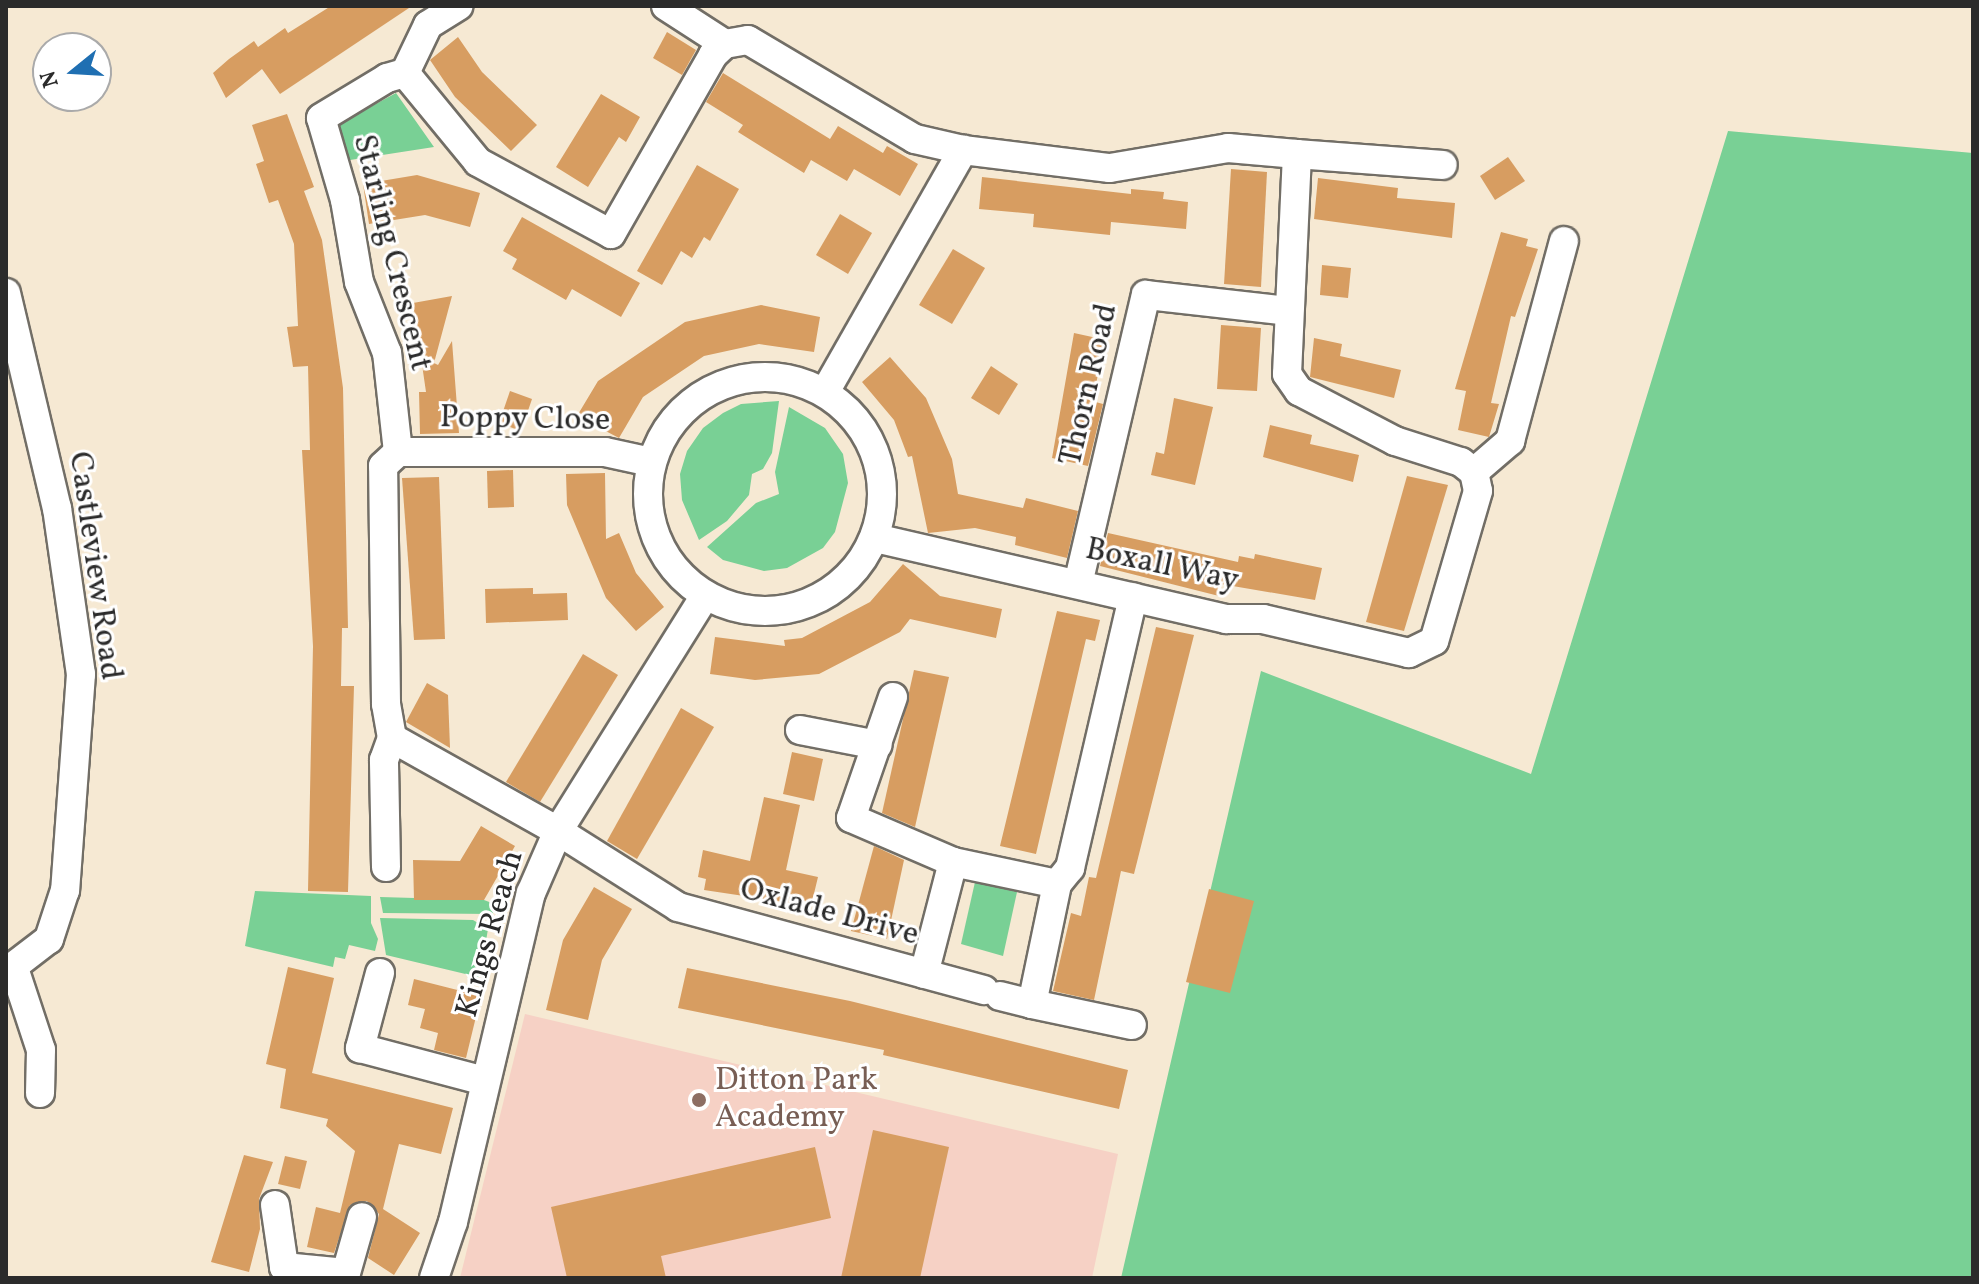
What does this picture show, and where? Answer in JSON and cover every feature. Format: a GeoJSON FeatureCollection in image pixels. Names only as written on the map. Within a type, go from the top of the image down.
{"type":"FeatureCollection","features":[{"type":"Feature","properties":{"kind":"street"},"geometry":{"type":"LineString","coordinates":[[459,6],[428,25],[405,73],[478,162],[611,234],[713,55],[725,44],[748,40],[915,139],[963,150],[1110,168],[1228,148],[1443,165]]}},
{"type":"Feature","properties":{"kind":"street"},"geometry":{"type":"LineString","coordinates":[[666,6],[725,44]]}},
{"type":"Feature","properties":{"kind":"street","name":"Starling Crescent"},"geometry":{"type":"LineString","coordinates":[[398,452],[387,353],[359,282],[345,200],[321,118],[387,78],[405,73]]}},
{"type":"Feature","properties":{"kind":"street"},"geometry":{"type":"LineString","coordinates":[[825,392],[963,150]]}},
{"type":"Feature","properties":{"kind":"street"},"geometry":{"type":"LineString","coordinates":[[1297,154],[1287,374],[1299,391],[1395,441],[1461,462],[1474,472],[1510,441],[1564,241]]}},
{"type":"Feature","properties":{"kind":"street","name":"Castleview Road"},"geometry":{"type":"LineString","coordinates":[[6,293],[57,508],[81,674],[65,890],[49,939],[10,970]]}},
{"type":"Feature","properties":{"kind":"street","name":"Thorn Road"},"geometry":{"type":"LineString","coordinates":[[1078,584],[1146,295],[1289,311]]}},
{"type":"Feature","properties":{"kind":"street"},"geometry":{"type":"LineString","coordinates":[[752,377],[787,378],[825,392],[857,422],[881,472],[882,506],[874,538],[853,573],[809,603],[783,611],[742,611],[705,596],[664,556],[651,526],[647,494],[651,462],[681,413],[718,386],[752,377]]}},
{"type":"Feature","properties":{"kind":"street"},"geometry":{"type":"LineString","coordinates":[[386,867],[384,760],[392,738],[386,704],[383,466],[398,452]]}},
{"type":"Feature","properties":{"kind":"street","name":"Poppy Close"},"geometry":{"type":"LineString","coordinates":[[398,452],[605,452],[651,462]]}},
{"type":"Feature","properties":{"kind":"street","name":"Boxall Way"},"geometry":{"type":"LineString","coordinates":[[874,538],[1226,619],[1263,619],[1409,653],[1434,641],[1478,491],[1474,472]]}},
{"type":"Feature","properties":{"kind":"street","name":"Kings Reach"},"geometry":{"type":"LineString","coordinates":[[434,1278],[453,1222],[531,893],[558,831],[705,596]]}},
{"type":"Feature","properties":{"kind":"street"},"geometry":{"type":"LineString","coordinates":[[1032,1004],[1057,884],[1070,868],[1133,597]]}},
{"type":"Feature","properties":{"kind":"street"},"geometry":{"type":"LineString","coordinates":[[893,697],[851,818],[953,862],[1057,884]]}},
{"type":"Feature","properties":{"kind":"street"},"geometry":{"type":"LineString","coordinates":[[800,730],[878,745]]}},
{"type":"Feature","properties":{"kind":"street","name":"Oxlade Drive"},"geometry":{"type":"LineString","coordinates":[[392,738],[558,831],[678,907],[924,974],[953,862]]}},
{"type":"Feature","properties":{"kind":"street"},"geometry":{"type":"LineString","coordinates":[[10,970],[41,1050],[40,1093]]}},
{"type":"Feature","properties":{"kind":"street"},"geometry":{"type":"LineString","coordinates":[[380,973],[360,1048],[485,1081]]}},
{"type":"Feature","properties":{"kind":"street"},"geometry":{"type":"LineString","coordinates":[[924,974],[1032,1004],[1132,1025]]}},
{"type":"Feature","properties":{"kind":"street"},"geometry":{"type":"LineString","coordinates":[[275,1205],[285,1272],[346,1273],[362,1217]]}},
{"type":"Feature","properties":{"kind":"shaded area","name":"Ditton Park Academy"},"geometry":{"type":"Polygon","coordinates":[[[525,1014],[1118,1154],[1092,1278],[460,1278],[525,1014]]]}},
{"type":"Feature","properties":{"kind":"green space"},"geometry":{"type":"Polygon","coordinates":[[[396,93],[434,147],[350,160],[337,137],[342,114],[361,112],[396,93]]]}},
{"type":"Feature","properties":{"kind":"green space"},"geometry":{"type":"Polygon","coordinates":[[[1728,131],[1973,153],[1973,1278],[1121,1278],[1261,671],[1531,774],[1728,131]]]}},
{"type":"Feature","properties":{"kind":"green space"},"geometry":{"type":"Polygon","coordinates":[[[779,401],[772,453],[763,469],[752,474],[749,495],[727,521],[699,540],[682,500],[680,474],[687,451],[703,428],[723,413],[741,404],[779,401]]]}},
{"type":"Feature","properties":{"kind":"green space"},"geometry":{"type":"Polygon","coordinates":[[[789,407],[825,428],[843,454],[848,483],[835,532],[823,548],[787,568],[764,571],[723,560],[707,547],[756,503],[779,494],[775,472],[789,407]]]}},
{"type":"Feature","properties":{"kind":"green space"},"geometry":{"type":"Polygon","coordinates":[[[975,882],[1017,892],[1003,956],[961,944],[975,882]]]}},
{"type":"Feature","properties":{"kind":"green space"},"geometry":{"type":"Polygon","coordinates":[[[255,891],[371,896],[371,923],[378,939],[375,951],[349,945],[345,959],[335,957],[333,967],[245,946],[255,891]]]}},
{"type":"Feature","properties":{"kind":"green space"},"geometry":{"type":"Polygon","coordinates":[[[380,897],[484,900],[497,905],[492,914],[383,913],[380,897]]]}},
{"type":"Feature","properties":{"kind":"green space"},"geometry":{"type":"Polygon","coordinates":[[[380,918],[473,920],[488,929],[483,959],[487,973],[478,977],[386,955],[380,918]]]}},
{"type":"Feature","properties":{"kind":"building"},"geometry":{"type":"Polygon","coordinates":[[[331,6],[412,6],[280,94],[262,69],[226,98],[213,73],[254,41],[258,47],[285,28],[288,33],[331,6]]]}},
{"type":"Feature","properties":{"kind":"building"},"geometry":{"type":"Polygon","coordinates":[[[667,32],[696,50],[682,75],[653,58],[667,32]]]}},
{"type":"Feature","properties":{"kind":"building"},"geometry":{"type":"Polygon","coordinates":[[[458,37],[482,72],[537,125],[511,151],[455,97],[430,60],[458,37]]]}},
{"type":"Feature","properties":{"kind":"building"},"geometry":{"type":"Polygon","coordinates":[[[723,73],[830,139],[838,126],[883,153],[887,146],[918,164],[900,196],[854,169],[847,181],[811,160],[804,173],[738,132],[743,125],[706,102],[723,73]]]}},
{"type":"Feature","properties":{"kind":"building"},"geometry":{"type":"Polygon","coordinates":[[[601,94],[640,117],[626,142],[619,137],[588,187],[556,167],[601,94]]]}},
{"type":"Feature","properties":{"kind":"building"},"geometry":{"type":"Polygon","coordinates":[[[287,114],[314,187],[304,191],[322,240],[343,388],[348,628],[342,628],[341,686],[354,686],[348,892],[308,891],[313,646],[302,450],[310,450],[308,366],[293,367],[287,327],[298,326],[294,244],[278,200],[269,203],[256,164],[264,161],[252,125],[287,114]]]}},
{"type":"Feature","properties":{"kind":"building"},"geometry":{"type":"Polygon","coordinates":[[[1508,157],[1525,181],[1495,200],[1480,176],[1508,157]]]}},
{"type":"Feature","properties":{"kind":"building"},"geometry":{"type":"Polygon","coordinates":[[[697,165],[739,189],[710,241],[704,237],[692,258],[681,251],[662,285],[637,271],[697,165]]]}},
{"type":"Feature","properties":{"kind":"building"},"geometry":{"type":"Polygon","coordinates":[[[1231,169],[1267,172],[1261,287],[1224,284],[1231,169]]]}},
{"type":"Feature","properties":{"kind":"building"},"geometry":{"type":"Polygon","coordinates":[[[417,175],[480,193],[470,227],[425,215],[369,224],[363,184],[417,175]]]}},
{"type":"Feature","properties":{"kind":"building"},"geometry":{"type":"Polygon","coordinates":[[[982,177],[1131,194],[1131,189],[1164,192],[1163,199],[1188,202],[1186,229],[1111,222],[1110,235],[1033,227],[1034,214],[979,209],[982,177]]]}},
{"type":"Feature","properties":{"kind":"building"},"geometry":{"type":"Polygon","coordinates":[[[1318,178],[1398,188],[1397,198],[1455,203],[1452,238],[1314,219],[1318,178]]]}},
{"type":"Feature","properties":{"kind":"building"},"geometry":{"type":"Polygon","coordinates":[[[840,214],[872,233],[848,274],[816,255],[840,214]]]}},
{"type":"Feature","properties":{"kind":"building"},"geometry":{"type":"Polygon","coordinates":[[[522,217],[640,283],[621,317],[572,289],[566,300],[512,269],[517,259],[503,251],[522,217]]]}},
{"type":"Feature","properties":{"kind":"building"},"geometry":{"type":"Polygon","coordinates":[[[1501,232],[1528,239],[1526,246],[1538,249],[1515,317],[1511,316],[1491,403],[1499,404],[1489,437],[1458,430],[1466,391],[1455,389],[1501,232]]]}},
{"type":"Feature","properties":{"kind":"building"},"geometry":{"type":"Polygon","coordinates":[[[953,249],[985,268],[952,324],[919,305],[953,249]]]}},
{"type":"Feature","properties":{"kind":"building"},"geometry":{"type":"Polygon","coordinates":[[[1322,265],[1351,268],[1348,298],[1320,295],[1322,265]]]}},
{"type":"Feature","properties":{"kind":"building"},"geometry":{"type":"Polygon","coordinates":[[[452,296],[434,363],[438,365],[452,341],[459,433],[420,434],[419,392],[426,392],[413,303],[452,296]]]}},
{"type":"Feature","properties":{"kind":"building"},"geometry":{"type":"Polygon","coordinates":[[[761,305],[820,317],[814,352],[759,344],[704,356],[643,397],[619,438],[577,416],[598,381],[685,322],[761,305]]]}},
{"type":"Feature","properties":{"kind":"building"},"geometry":{"type":"Polygon","coordinates":[[[1221,325],[1261,328],[1257,391],[1217,389],[1221,325]]]}},
{"type":"Feature","properties":{"kind":"building"},"geometry":{"type":"Polygon","coordinates":[[[1074,333],[1106,340],[1092,401],[1103,404],[1088,466],[1052,458],[1074,333]]]}},
{"type":"Feature","properties":{"kind":"building"},"geometry":{"type":"Polygon","coordinates":[[[1314,338],[1342,344],[1340,356],[1401,370],[1394,398],[1310,377],[1314,338]]]}},
{"type":"Feature","properties":{"kind":"building"},"geometry":{"type":"Polygon","coordinates":[[[890,357],[926,398],[952,459],[958,494],[1023,508],[1026,498],[1078,511],[1067,558],[1015,545],[1016,537],[975,528],[928,533],[912,456],[908,457],[894,420],[862,382],[890,357]]]}},
{"type":"Feature","properties":{"kind":"building"},"geometry":{"type":"Polygon","coordinates":[[[991,366],[1018,384],[999,415],[971,398],[991,366]]]}},
{"type":"Feature","properties":{"kind":"building"},"geometry":{"type":"Polygon","coordinates":[[[510,391],[532,399],[521,431],[499,423],[510,391]]]}},
{"type":"Feature","properties":{"kind":"building"},"geometry":{"type":"Polygon","coordinates":[[[1174,398],[1213,407],[1195,485],[1151,475],[1156,452],[1164,454],[1174,398]]]}},
{"type":"Feature","properties":{"kind":"building"},"geometry":{"type":"Polygon","coordinates":[[[1270,425],[1312,435],[1310,444],[1359,455],[1353,482],[1263,457],[1270,425]]]}},
{"type":"Feature","properties":{"kind":"building"},"geometry":{"type":"Polygon","coordinates":[[[513,470],[514,507],[488,508],[487,471],[513,470]]]}},
{"type":"Feature","properties":{"kind":"building"},"geometry":{"type":"Polygon","coordinates":[[[605,473],[606,539],[619,533],[636,573],[664,607],[636,631],[606,598],[567,505],[566,474],[605,473]]]}},
{"type":"Feature","properties":{"kind":"building"},"geometry":{"type":"Polygon","coordinates":[[[1407,476],[1448,485],[1404,631],[1366,622],[1407,476]]]}},
{"type":"Feature","properties":{"kind":"building"},"geometry":{"type":"Polygon","coordinates":[[[439,477],[445,639],[414,640],[402,478],[439,477]]]}},
{"type":"Feature","properties":{"kind":"building"},"geometry":{"type":"Polygon","coordinates":[[[1108,533],[1238,562],[1239,556],[1254,559],[1255,554],[1322,568],[1315,600],[1221,584],[1219,596],[1100,566],[1108,533]]]}},
{"type":"Feature","properties":{"kind":"building"},"geometry":{"type":"Polygon","coordinates":[[[903,564],[940,596],[1002,609],[996,638],[910,619],[900,632],[819,674],[755,680],[710,674],[715,637],[785,646],[784,640],[802,638],[870,602],[903,564]]]}},
{"type":"Feature","properties":{"kind":"building"},"geometry":{"type":"Polygon","coordinates":[[[533,588],[533,594],[567,593],[568,620],[486,623],[485,589],[533,588]]]}},
{"type":"Feature","properties":{"kind":"building"},"geometry":{"type":"Polygon","coordinates":[[[1057,611],[1100,620],[1095,641],[1086,639],[1036,854],[1000,846],[1057,611]]]}},
{"type":"Feature","properties":{"kind":"building"},"geometry":{"type":"Polygon","coordinates":[[[1156,627],[1194,635],[1134,874],[1121,871],[1094,1000],[1053,991],[1071,913],[1081,916],[1089,877],[1096,878],[1156,627]]]}},
{"type":"Feature","properties":{"kind":"building"},"geometry":{"type":"Polygon","coordinates":[[[583,654],[618,675],[540,802],[506,782],[583,654]]]}},
{"type":"Feature","properties":{"kind":"building"},"geometry":{"type":"Polygon","coordinates":[[[914,670],[949,677],[915,827],[882,813],[914,670]]]}},
{"type":"Feature","properties":{"kind":"building"},"geometry":{"type":"Polygon","coordinates":[[[427,683],[448,695],[450,748],[406,722],[427,683]]]}},
{"type":"Feature","properties":{"kind":"building"},"geometry":{"type":"Polygon","coordinates":[[[681,708],[714,727],[637,859],[607,841],[681,708]]]}},
{"type":"Feature","properties":{"kind":"building"},"geometry":{"type":"Polygon","coordinates":[[[792,752],[823,759],[814,801],[783,794],[792,752]]]}},
{"type":"Feature","properties":{"kind":"building"},"geometry":{"type":"Polygon","coordinates":[[[764,797],[800,805],[786,870],[818,877],[811,906],[704,890],[706,879],[698,877],[703,850],[750,861],[764,797]]]}},
{"type":"Feature","properties":{"kind":"building"},"geometry":{"type":"Polygon","coordinates":[[[481,826],[515,846],[484,900],[414,900],[413,860],[460,861],[481,826]]]}},
{"type":"Feature","properties":{"kind":"building"},"geometry":{"type":"Polygon","coordinates":[[[874,846],[904,860],[887,939],[851,931],[874,846]]]}},
{"type":"Feature","properties":{"kind":"building"},"geometry":{"type":"Polygon","coordinates":[[[594,887],[632,909],[602,960],[588,1020],[546,1010],[563,940],[594,887]]]}},
{"type":"Feature","properties":{"kind":"building"},"geometry":{"type":"Polygon","coordinates":[[[1209,889],[1254,901],[1230,993],[1186,982],[1209,889]]]}},
{"type":"Feature","properties":{"kind":"building"},"geometry":{"type":"Polygon","coordinates":[[[288,967],[334,978],[312,1073],[453,1108],[441,1154],[399,1144],[383,1209],[420,1233],[394,1275],[368,1258],[379,1214],[367,1201],[350,1205],[334,1253],[307,1247],[316,1207],[340,1213],[355,1151],[326,1126],[328,1119],[280,1108],[286,1069],[266,1064],[288,967]]]}},
{"type":"Feature","properties":{"kind":"building"},"geometry":{"type":"Polygon","coordinates":[[[687,968],[850,1001],[1128,1070],[1119,1109],[883,1055],[884,1050],[678,1008],[687,968]]]}},
{"type":"Feature","properties":{"kind":"building"},"geometry":{"type":"Polygon","coordinates":[[[414,979],[481,996],[466,1058],[434,1050],[438,1033],[420,1028],[425,1009],[408,1005],[414,979]]]}},
{"type":"Feature","properties":{"kind":"building"},"geometry":{"type":"Polygon","coordinates":[[[873,1130],[949,1147],[920,1278],[841,1278],[873,1130]]]}},
{"type":"Feature","properties":{"kind":"building"},"geometry":{"type":"Polygon","coordinates":[[[815,1147],[831,1218],[661,1256],[666,1278],[567,1278],[551,1207],[815,1147]]]}},
{"type":"Feature","properties":{"kind":"building"},"geometry":{"type":"Polygon","coordinates":[[[244,1155],[273,1162],[259,1199],[260,1229],[249,1272],[211,1262],[244,1155]]]}},
{"type":"Feature","properties":{"kind":"building"},"geometry":{"type":"Polygon","coordinates":[[[285,1156],[307,1161],[300,1189],[278,1184],[285,1156]]]}},
{"type":"Feature","properties":{"kind":"place","name":"Ditton Park Academy"},"geometry":{"type":"Point","coordinates":[699,1100]}}]}
